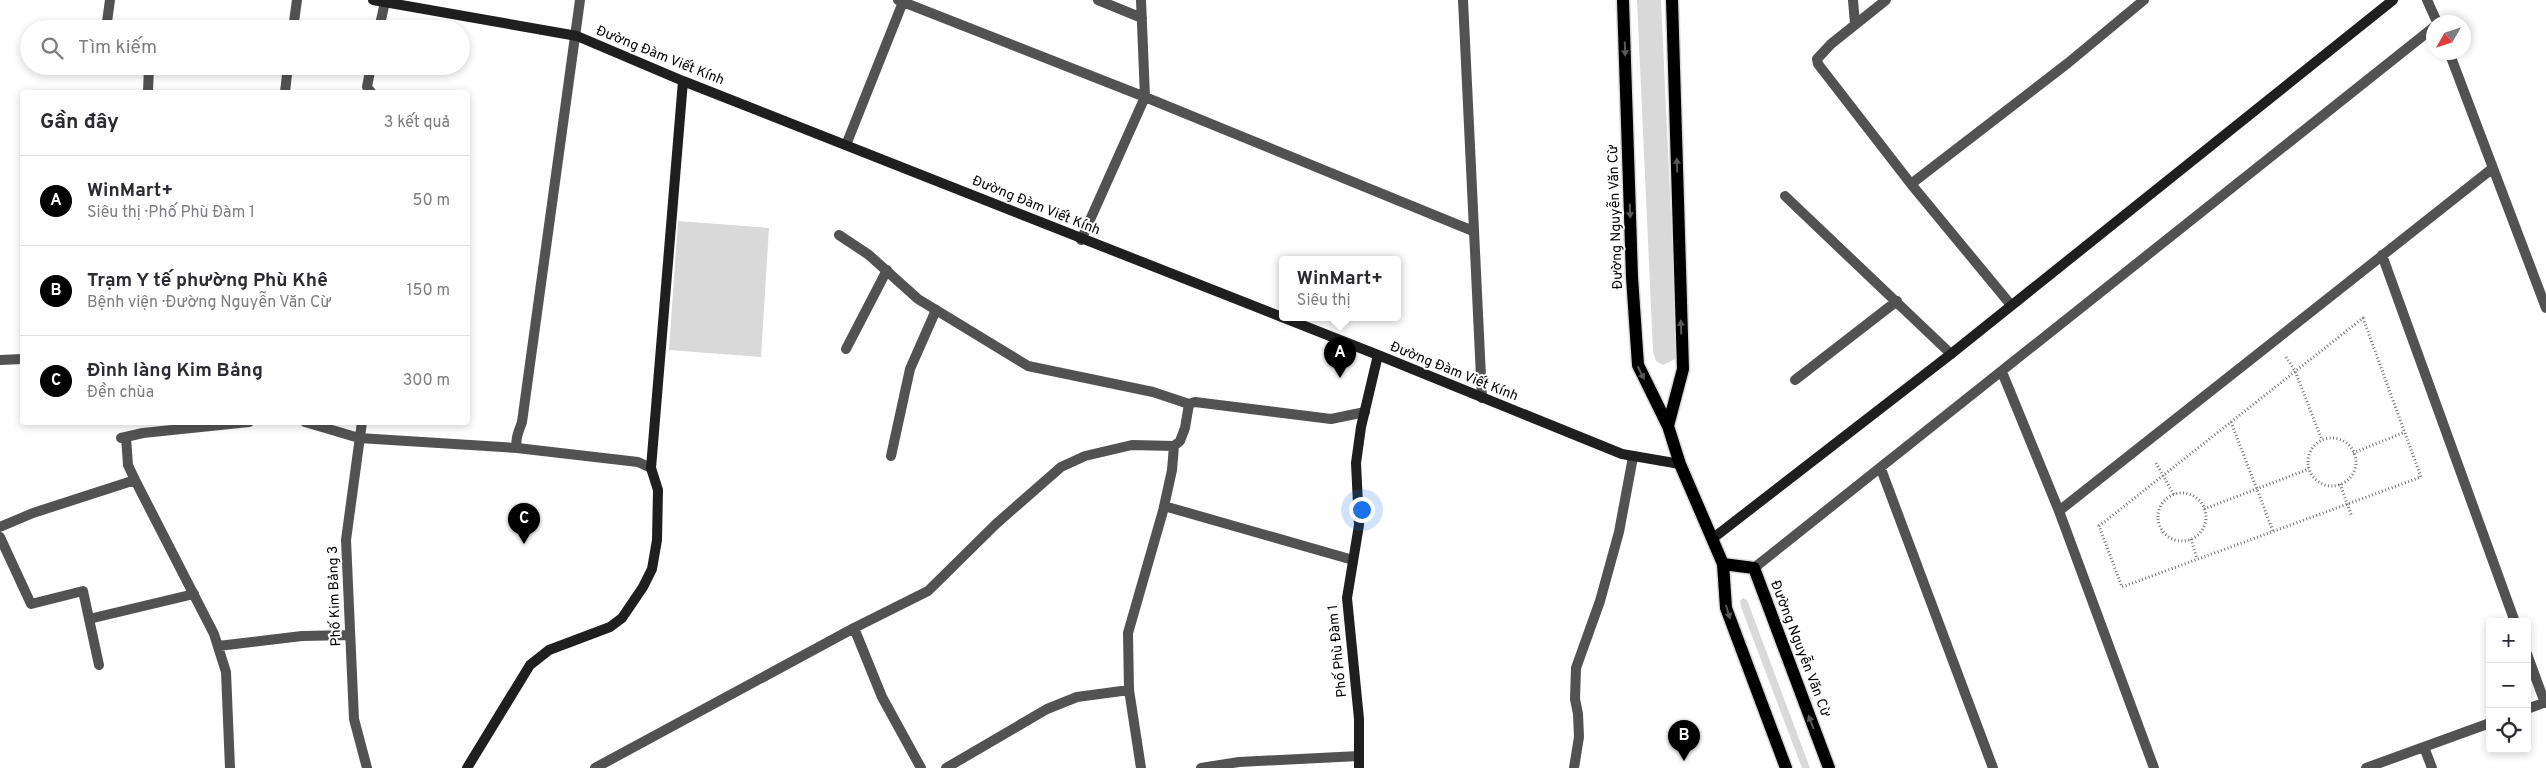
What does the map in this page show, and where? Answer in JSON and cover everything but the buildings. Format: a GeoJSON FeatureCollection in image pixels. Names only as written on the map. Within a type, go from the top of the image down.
{"type":"FeatureCollection","features":[{"type":"Feature","properties":{"kind":"main road","name":"Đường Nguyễn Văn Cừ"},"geometry":{"type":"LineString","coordinates":[[1623,0],[1632,277],[1638,365],[1668,426],[1680,464],[1723,564],[1726,608],[1786,768]]}},
{"type":"Feature","properties":{"kind":"main road"},"geometry":{"type":"LineString","coordinates":[[1668,426],[1683,369],[1672,0]]}},
{"type":"Feature","properties":{"kind":"main road","name":"Đường Nguyễn Văn Cừ"},"geometry":{"type":"LineString","coordinates":[[1723,564],[1754,568],[1829,768]]}},
{"type":"Feature","properties":{"kind":"street"},"geometry":{"type":"LineString","coordinates":[[107,20],[110,0]]}},
{"type":"Feature","properties":{"kind":"street"},"geometry":{"type":"LineString","coordinates":[[294,20],[297,0]]}},
{"type":"Feature","properties":{"kind":"street","name":"Đường Đàm Viết Kính"},"geometry":{"type":"LineString","coordinates":[[373,0],[577,36],[683,81],[1279,317]]}},
{"type":"Feature","properties":{"kind":"street"},"geometry":{"type":"LineString","coordinates":[[517,448],[515,440],[522,422],[577,36],[580,0]]}},
{"type":"Feature","properties":{"kind":"street"},"geometry":{"type":"LineString","coordinates":[[1098,0],[1142,18]]}},
{"type":"Feature","properties":{"kind":"street"},"geometry":{"type":"LineString","coordinates":[[1082,240],[1145,96],[1142,0]]}},
{"type":"Feature","properties":{"kind":"street"},"geometry":{"type":"LineString","coordinates":[[1463,0],[1482,398]]}},
{"type":"Feature","properties":{"kind":"street"},"geometry":{"type":"LineString","coordinates":[[1853,0],[1855,24]]}},
{"type":"Feature","properties":{"kind":"street"},"geometry":{"type":"LineString","coordinates":[[1886,0],[1820,54],[1818,64],[1912,184],[2011,305]]}},
{"type":"Feature","properties":{"kind":"street"},"geometry":{"type":"LineString","coordinates":[[1912,184],[2068,63],[2144,0]]}},
{"type":"Feature","properties":{"kind":"street"},"geometry":{"type":"LineString","coordinates":[[1712,539],[1951,354],[2393,0]]}},
{"type":"Feature","properties":{"kind":"street"},"geometry":{"type":"LineString","coordinates":[[2427,0],[2434,15]]}},
{"type":"Feature","properties":{"kind":"street"},"geometry":{"type":"LineString","coordinates":[[846,145],[900,1],[1145,96],[1473,231]]}},
{"type":"Feature","properties":{"kind":"street"},"geometry":{"type":"LineString","coordinates":[[381,20],[385,2]]}},
{"type":"Feature","properties":{"kind":"street"},"geometry":{"type":"LineString","coordinates":[[1754,568],[2426,33]]}},
{"type":"Feature","properties":{"kind":"street"},"geometry":{"type":"LineString","coordinates":[[2452,60],[2546,308]]}},
{"type":"Feature","properties":{"kind":"street"},"geometry":{"type":"LineString","coordinates":[[148,90],[149,75]]}},
{"type":"Feature","properties":{"kind":"street"},"geometry":{"type":"LineString","coordinates":[[285,90],[287,75]]}},
{"type":"Feature","properties":{"kind":"street"},"geometry":{"type":"LineString","coordinates":[[369,75],[366,87],[370,90]]}},
{"type":"Feature","properties":{"kind":"street"},"geometry":{"type":"LineString","coordinates":[[467,768],[530,665],[550,650],[610,627],[622,618],[644,587],[652,569],[657,540],[658,490],[651,468],[683,81]]}},
{"type":"Feature","properties":{"kind":"street"},"geometry":{"type":"LineString","coordinates":[[2059,510],[2493,168]]}},
{"type":"Feature","properties":{"kind":"street"},"geometry":{"type":"LineString","coordinates":[[1785,196],[1951,354]]}},
{"type":"Feature","properties":{"kind":"street"},"geometry":{"type":"LineString","coordinates":[[839,235],[887,270],[918,299],[1028,366],[1153,392],[1189,404],[1195,402],[1214,406],[1330,419],[1365,412]]}},
{"type":"Feature","properties":{"kind":"street"},"geometry":{"type":"LineString","coordinates":[[2382,256],[2514,618]]}},
{"type":"Feature","properties":{"kind":"street"},"geometry":{"type":"LineString","coordinates":[[846,349],[887,270]]}},
{"type":"Feature","properties":{"kind":"street"},"geometry":{"type":"LineString","coordinates":[[1795,380],[1897,301]]}},
{"type":"Feature","properties":{"kind":"street"},"geometry":{"type":"LineString","coordinates":[[891,456],[910,370],[936,310]]}},
{"type":"Feature","properties":{"kind":"street","name":"Đường Đàm Viết Kính"},"geometry":{"type":"LineString","coordinates":[[1290,321],[1622,454],[1680,464]]}},
{"type":"Feature","properties":{"kind":"street","name":"Phố Phù Đàm 1"},"geometry":{"type":"LineString","coordinates":[[1359,768],[1359,719],[1347,598],[1359,525],[1356,463],[1378,355]]}},
{"type":"Feature","properties":{"kind":"street"},"geometry":{"type":"LineString","coordinates":[[0,360],[20,359]]}},
{"type":"Feature","properties":{"kind":"street"},"geometry":{"type":"LineString","coordinates":[[2002,372],[2059,510],[2154,768]]}},
{"type":"Feature","properties":{"kind":"street"},"geometry":{"type":"LineString","coordinates":[[595,768],[854,628],[928,591],[996,524],[1061,467],[1085,456],[1132,445],[1174,446],[1180,441],[1185,428],[1189,404]]}},
{"type":"Feature","properties":{"kind":"street"},"geometry":{"type":"LineString","coordinates":[[220,425],[143,433],[123,438],[128,465],[194,594],[218,646],[226,672],[230,768]]}},
{"type":"Feature","properties":{"kind":"street"},"geometry":{"type":"LineString","coordinates":[[315,425],[359,438],[517,448],[638,462],[651,468]]}},
{"type":"Feature","properties":{"kind":"street","name":"Phố Kim Bảng 3"},"geometry":{"type":"LineString","coordinates":[[361,425],[346,540],[354,719],[366,768]]}},
{"type":"Feature","properties":{"kind":"street"},"geometry":{"type":"LineString","coordinates":[[1141,768],[1129,690],[1128,633],[1164,506],[1172,470],[1174,446]]}},
{"type":"Feature","properties":{"kind":"street"},"geometry":{"type":"LineString","coordinates":[[1574,768],[1579,737],[1575,699],[1576,668],[1600,601],[1619,532],[1633,457]]}},
{"type":"Feature","properties":{"kind":"street"},"geometry":{"type":"LineString","coordinates":[[1881,468],[1993,768]]}},
{"type":"Feature","properties":{"kind":"street"},"geometry":{"type":"LineString","coordinates":[[0,527],[33,513],[135,480]]}},
{"type":"Feature","properties":{"kind":"street"},"geometry":{"type":"LineString","coordinates":[[1164,506],[1353,560]]}},
{"type":"Feature","properties":{"kind":"street"},"geometry":{"type":"LineString","coordinates":[[0,537],[31,604],[83,591],[99,665]]}},
{"type":"Feature","properties":{"kind":"street"},"geometry":{"type":"LineString","coordinates":[[89,619],[194,594]]}},
{"type":"Feature","properties":{"kind":"street"},"geometry":{"type":"LineString","coordinates":[[854,628],[882,697],[921,768]]}},
{"type":"Feature","properties":{"kind":"street"},"geometry":{"type":"LineString","coordinates":[[218,646],[302,636],[350,635]]}},
{"type":"Feature","properties":{"kind":"street"},"geometry":{"type":"LineString","coordinates":[[2530,663],[2546,703],[2530,708]]}},
{"type":"Feature","properties":{"kind":"street"},"geometry":{"type":"LineString","coordinates":[[946,768],[1047,710],[1077,697],[1129,690]]}},
{"type":"Feature","properties":{"kind":"street"},"geometry":{"type":"LineString","coordinates":[[2366,768],[2486,724]]}},
{"type":"Feature","properties":{"kind":"street"},"geometry":{"type":"LineString","coordinates":[[2424,747],[2432,768]]}},
{"type":"Feature","properties":{"kind":"street"},"geometry":{"type":"LineString","coordinates":[[1201,768],[1239,762],[1359,756]]}},
{"type":"Feature","properties":{"kind":"path"},"geometry":{"type":"LineString","coordinates":[[2363,318],[2421,477],[2122,587],[2099,526],[2296,371],[2363,318]]}},
{"type":"Feature","properties":{"kind":"path"},"geometry":{"type":"LineString","coordinates":[[2286,357],[2296,371],[2322,440]]}},
{"type":"Feature","properties":{"kind":"path"},"geometry":{"type":"LineString","coordinates":[[2230,422],[2273,531]]}},
{"type":"Feature","properties":{"kind":"path"},"geometry":{"type":"LineString","coordinates":[[2353,453],[2405,432]]}},
{"type":"Feature","properties":{"kind":"path"},"geometry":{"type":"LineString","coordinates":[[2322,440],[2340,440],[2347,444],[2353,453],[2355,464],[2353,472],[2349,478],[2340,484],[2328,485],[2321,483],[2309,469],[2308,459],[2311,450],[2322,440]]}},
{"type":"Feature","properties":{"kind":"path"},"geometry":{"type":"LineString","coordinates":[[2156,462],[2174,495]]}},
{"type":"Feature","properties":{"kind":"path"},"geometry":{"type":"LineString","coordinates":[[2204,509],[2309,469]]}},
{"type":"Feature","properties":{"kind":"path"},"geometry":{"type":"LineString","coordinates":[[2340,484],[2352,517]]}},
{"type":"Feature","properties":{"kind":"path"},"geometry":{"type":"LineString","coordinates":[[2174,495],[2191,495],[2197,499],[2204,509],[2206,520],[2204,527],[2200,533],[2191,539],[2179,541],[2172,538],[2164,532],[2159,524],[2158,515],[2161,506],[2174,495]]}},
{"type":"Feature","properties":{"kind":"path"},"geometry":{"type":"LineString","coordinates":[[2191,539],[2198,559]]}},
{"type":"Feature","properties":{"kind":"shaded area"},"geometry":{"type":"Polygon","coordinates":[[[1637,0],[1661,0],[1677,345],[1675,359],[1663,365],[1656,361],[1653,351],[1637,0]]]}},
{"type":"Feature","properties":{"kind":"shaded area"},"geometry":{"type":"Polygon","coordinates":[[[678,221],[769,228],[761,357],[669,350],[678,221]]]}},
{"type":"Feature","properties":{"kind":"shaded area"},"geometry":{"type":"Polygon","coordinates":[[[1743,598],[1747,600],[1810,768],[1802,768],[1741,607],[1740,601],[1743,598]]]}},
{"type":"Feature","properties":{"kind":"place","name":"WinMart+"},"geometry":{"type":"Point","coordinates":[1340,378]}},
{"type":"Feature","properties":{"kind":"place","name":"Đình làng Kim Bảng"},"geometry":{"type":"Point","coordinates":[524,544]}},
{"type":"Feature","properties":{"kind":"place","name":"Trạm Y tế phường Phù Khê"},"geometry":{"type":"Point","coordinates":[1684,761]}}]}
